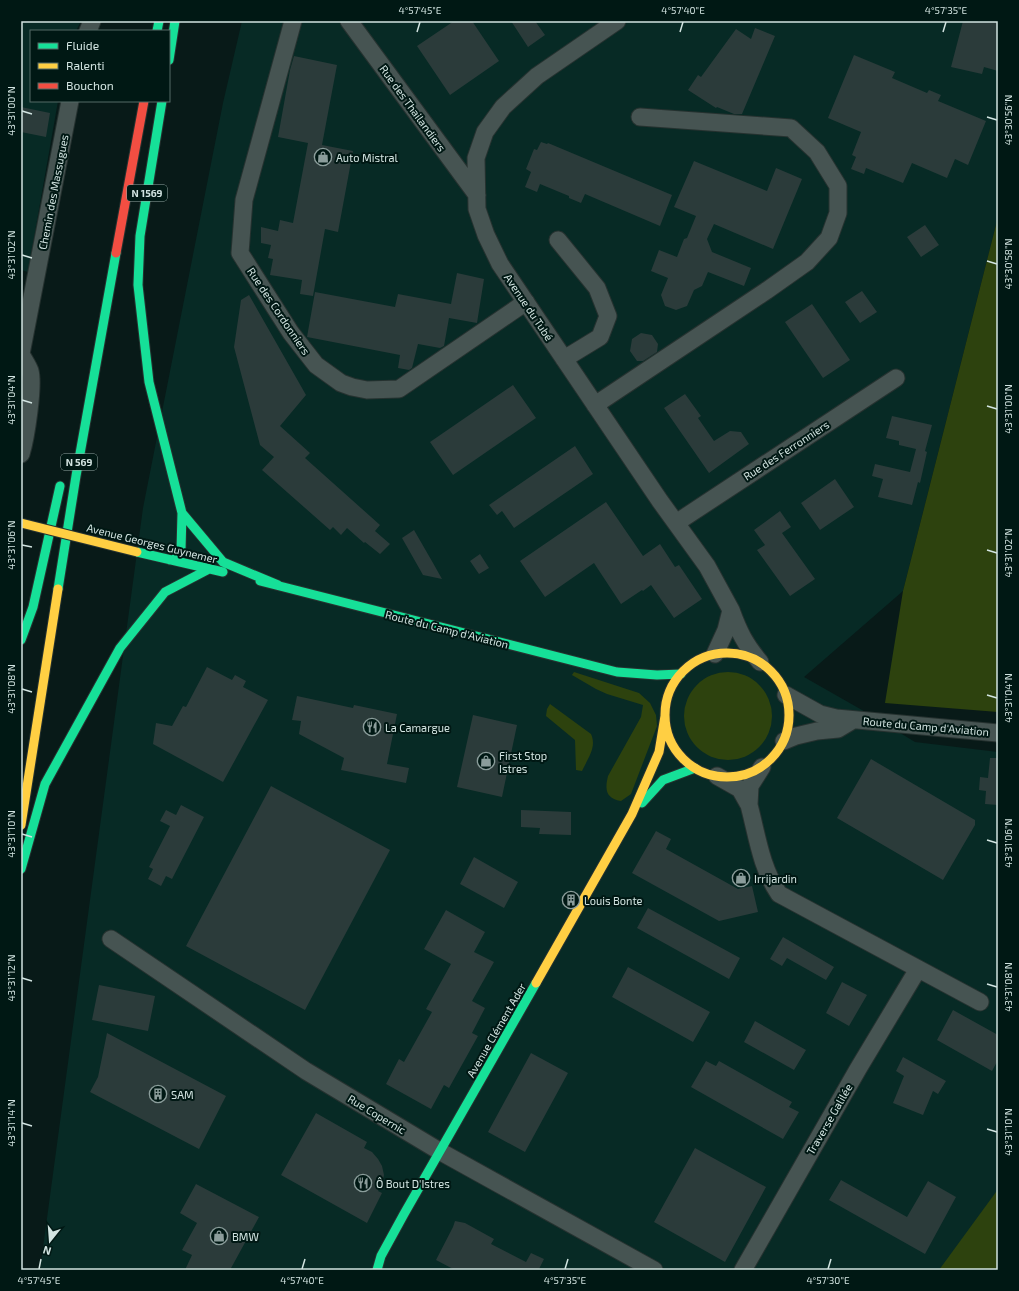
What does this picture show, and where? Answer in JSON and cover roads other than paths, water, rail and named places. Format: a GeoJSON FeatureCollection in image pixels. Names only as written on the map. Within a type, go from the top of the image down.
{"type":"FeatureCollection","features":[{"type":"Feature","properties":{"kind":"main road"},"geometry":{"type":"LineString","coordinates":[[170,54],[175,21]]}},
{"type":"Feature","properties":{"kind":"main road","name":"N 569"},"geometry":{"type":"LineString","coordinates":[[21,825],[76,476],[144,102]]}},
{"type":"Feature","properties":{"kind":"main road","name":"N 1569"},"geometry":{"type":"LineString","coordinates":[[162,102],[140,236],[138,285],[149,382],[182,513]]}},
{"type":"Feature","properties":{"kind":"main road","name":"N 569"},"geometry":{"type":"LineString","coordinates":[[79,403],[97,354]]}},
{"type":"Feature","properties":{"kind":"main road","name":"N 569"},"geometry":{"type":"LineString","coordinates":[[21,640],[33,607],[62,476]]}},
{"type":"Feature","properties":{"kind":"main road"},"geometry":{"type":"LineString","coordinates":[[170,560],[174,560],[181,550],[182,513]]}},
{"type":"Feature","properties":{"kind":"main road"},"geometry":{"type":"LineString","coordinates":[[182,513],[222,562],[278,585]]}},
{"type":"Feature","properties":{"kind":"main road","name":"Avenue Georges Guynemer"},"geometry":{"type":"LineString","coordinates":[[21,523],[278,585]]}},
{"type":"Feature","properties":{"kind":"main road"},"geometry":{"type":"LineString","coordinates":[[21,869],[45,784],[120,648],[165,592],[209,568]]}},
{"type":"Feature","properties":{"kind":"main road","name":"Route du Camp d'Aviation"},"geometry":{"type":"LineString","coordinates":[[278,585],[413,621],[617,672],[657,675],[681,674]]}},
{"type":"Feature","properties":{"kind":"main road"},"geometry":{"type":"LineString","coordinates":[[730,653],[746,656],[760,662],[776,676],[786,695],[789,710],[788,726],[784,741],[774,756],[762,767],[748,773],[733,776],[717,776],[695,768],[679,754],[669,736],[665,716],[667,701],[672,686],[681,674],[691,665],[702,658],[715,654],[730,653]]}},
{"type":"Feature","properties":{"kind":"main road","name":"Route du Camp d'Aviation"},"geometry":{"type":"LineString","coordinates":[[617,672],[638,682]]}},
{"type":"Feature","properties":{"kind":"main road"},"geometry":{"type":"LineString","coordinates":[[658,695],[667,701]]}},
{"type":"Feature","properties":{"kind":"main road","name":"Avenue Clément Ader"},"geometry":{"type":"LineString","coordinates":[[378,1270],[381,1256],[404,1214],[632,814],[659,752],[665,716]]}},
{"type":"Feature","properties":{"kind":"main road","name":"Avenue Clément Ader"},"geometry":{"type":"LineString","coordinates":[[632,814],[663,780],[695,768]]}},
{"type":"Feature","properties":{"kind":"main road","name":"Avenue Clément Ader"},"geometry":{"type":"LineString","coordinates":[[370,1264],[381,1256]]}},
{"type":"Feature","properties":{"kind":"street","name":"Rue des Cordonniers"},"geometry":{"type":"LineString","coordinates":[[293,21],[244,200],[240,253],[291,333],[316,365],[341,384],[367,390],[399,389],[526,302]]}},
{"type":"Feature","properties":{"kind":"street","name":"Rue des Thailandiers"},"geometry":{"type":"LineString","coordinates":[[348,21],[477,195]]}},
{"type":"Feature","properties":{"kind":"street","name":"Avenue du Tubé"},"geometry":{"type":"LineString","coordinates":[[617,21],[537,76],[503,107],[485,132],[476,158],[477,209],[486,235],[500,264],[595,405],[707,566],[731,610],[742,638],[760,662]]}},
{"type":"Feature","properties":{"kind":"street","name":"Chemin des Massugues"},"geometry":{"type":"LineString","coordinates":[[21,454],[25,441],[31,398],[30,372],[21,354],[70,102]]}},
{"type":"Feature","properties":{"kind":"street"},"geometry":{"type":"LineString","coordinates":[[595,405],[807,262],[829,238],[838,213],[838,186],[817,152],[791,128],[640,117]]}},
{"type":"Feature","properties":{"kind":"street"},"geometry":{"type":"LineString","coordinates":[[558,240],[596,288],[608,316],[600,337],[564,359]]}},
{"type":"Feature","properties":{"kind":"street","name":"Rue des Ferronniers"},"geometry":{"type":"LineString","coordinates":[[676,523],[896,378]]}},
{"type":"Feature","properties":{"kind":"street"},"geometry":{"type":"LineString","coordinates":[[715,654],[726,630],[731,610]]}},
{"type":"Feature","properties":{"kind":"street","name":"Route du Camp d'Aviation"},"geometry":{"type":"LineString","coordinates":[[786,695],[820,714],[836,718],[998,733]]}},
{"type":"Feature","properties":{"kind":"street","name":"Route du Camp d'Aviation"},"geometry":{"type":"LineString","coordinates":[[784,741],[796,736],[810,733],[838,730],[853,720]]}},
{"type":"Feature","properties":{"kind":"street"},"geometry":{"type":"LineString","coordinates":[[749,805],[750,786],[762,767]]}},
{"type":"Feature","properties":{"kind":"street"},"geometry":{"type":"LineString","coordinates":[[717,776],[740,789],[749,805],[763,863],[773,885],[779,894],[980,1002]]}},
{"type":"Feature","properties":{"kind":"street","name":"Rue Copernic"},"geometry":{"type":"LineString","coordinates":[[111,939],[306,1071],[440,1152],[654,1270]]}},
{"type":"Feature","properties":{"kind":"street","name":"Traverse Galilée"},"geometry":{"type":"LineString","coordinates":[[743,1270],[858,1069],[918,969]]}},
{"type":"Feature","properties":{"kind":"place","name":"Auto Mistral"},"geometry":{"type":"Point","coordinates":[323,157]}},
{"type":"Feature","properties":{"kind":"place","name":"La Camargue"},"geometry":{"type":"Point","coordinates":[372,727]}},
{"type":"Feature","properties":{"kind":"place","name":"First Stop Istres"},"geometry":{"type":"Point","coordinates":[486,761]}},
{"type":"Feature","properties":{"kind":"place","name":"Irrijardin"},"geometry":{"type":"Point","coordinates":[741,878]}},
{"type":"Feature","properties":{"kind":"place","name":"Louis Bonte"},"geometry":{"type":"Point","coordinates":[571,900]}},
{"type":"Feature","properties":{"kind":"place","name":"SAM"},"geometry":{"type":"Point","coordinates":[158,1094]}},
{"type":"Feature","properties":{"kind":"place","name":"Ô Bout D'Istres"},"geometry":{"type":"Point","coordinates":[363,1183]}},
{"type":"Feature","properties":{"kind":"place","name":"BMW"},"geometry":{"type":"Point","coordinates":[219,1236]}}]}
